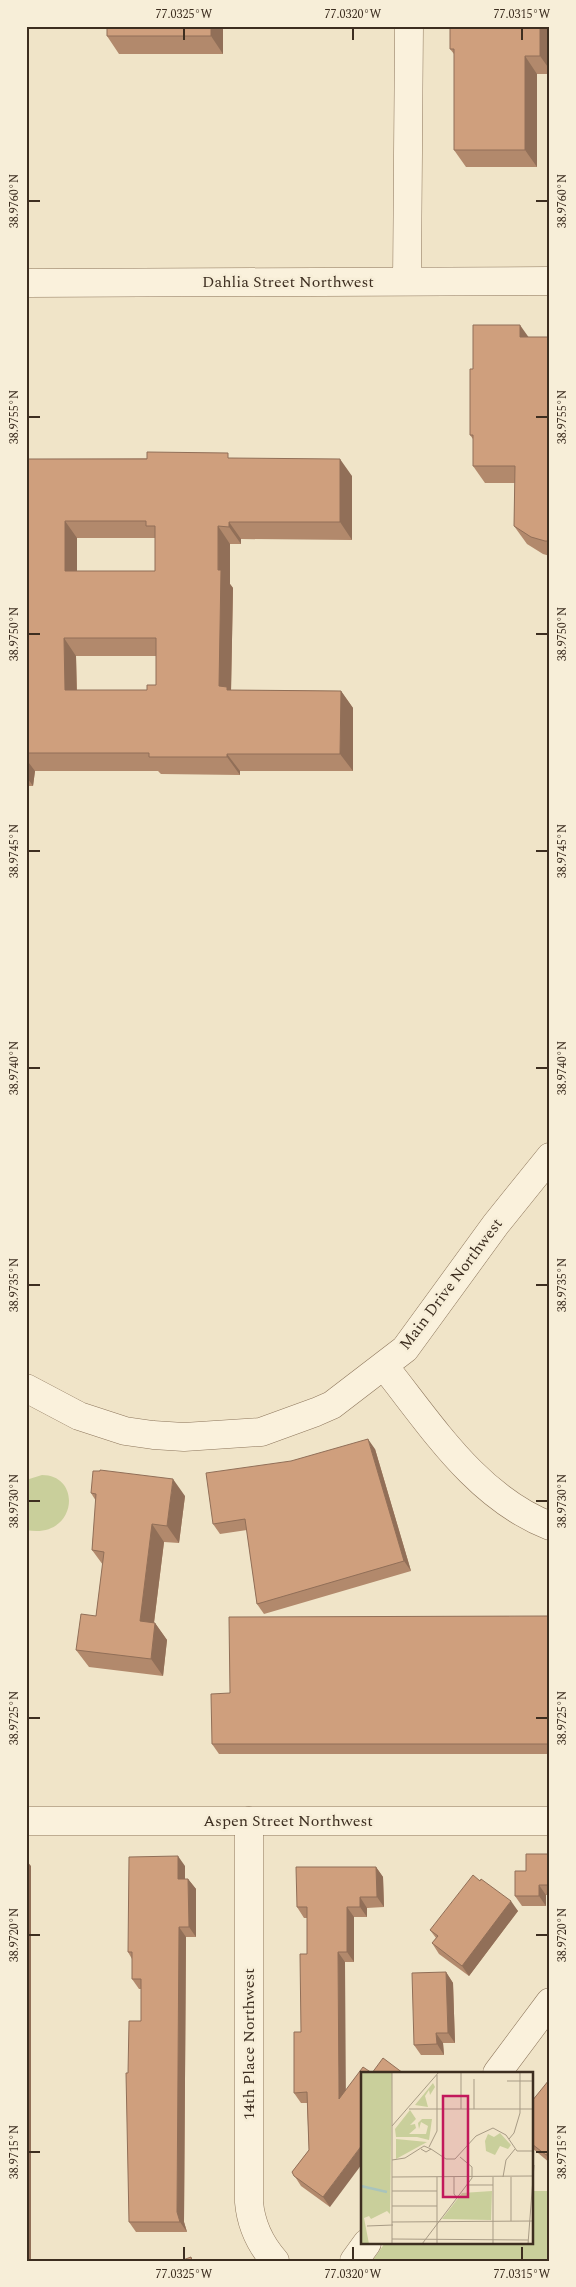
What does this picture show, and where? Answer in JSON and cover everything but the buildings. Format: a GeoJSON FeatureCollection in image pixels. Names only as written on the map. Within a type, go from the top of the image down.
{"type":"FeatureCollection","features":[{"type":"Feature","properties":{"kind":"street"},"geometry":{"type":"LineString","coordinates":[[407,281],[409,26]]}},
{"type":"Feature","properties":{"kind":"street","name":"Dahlia Street Northwest"},"geometry":{"type":"LineString","coordinates":[[26,283],[550,281]]}},
{"type":"Feature","properties":{"kind":"street","name":"Main Drive Northwest"},"geometry":{"type":"LineString","coordinates":[[26,1388],[68,1411],[125,1431],[176,1437],[260,1432],[332,1405],[405,1349],[496,1224],[550,1157]]}},
{"type":"Feature","properties":{"kind":"street"},"geometry":{"type":"LineString","coordinates":[[384,1366],[465,1468],[501,1499],[550,1526]]}},
{"type":"Feature","properties":{"kind":"street","name":"Aspen Street Northwest"},"geometry":{"type":"LineString","coordinates":[[26,1821],[550,1821]]}},
{"type":"Feature","properties":{"kind":"street","name":"14th Place Northwest"},"geometry":{"type":"LineString","coordinates":[[249,1821],[249,2202],[256,2233],[275,2261]]}},
{"type":"Feature","properties":{"kind":"street"},"geometry":{"type":"LineString","coordinates":[[498,2072],[550,2002]]}},
{"type":"Feature","properties":{"kind":"street"},"geometry":{"type":"LineString","coordinates":[[354,2261],[366,2244]]}},
{"type":"Feature","properties":{"kind":"green space"},"geometry":{"type":"Polygon","coordinates":[[[42,1475],[55,1478],[64,1485],[68,1495],[68,1506],[64,1517],[56,1526],[43,1531],[26,1530],[26,1480],[42,1475]]]}},
{"type":"Feature","properties":{"kind":"green space"},"geometry":{"type":"Polygon","coordinates":[[[534,2191],[550,2191],[550,2261],[372,2261],[384,2244],[534,2244],[534,2191]]]}}]}
